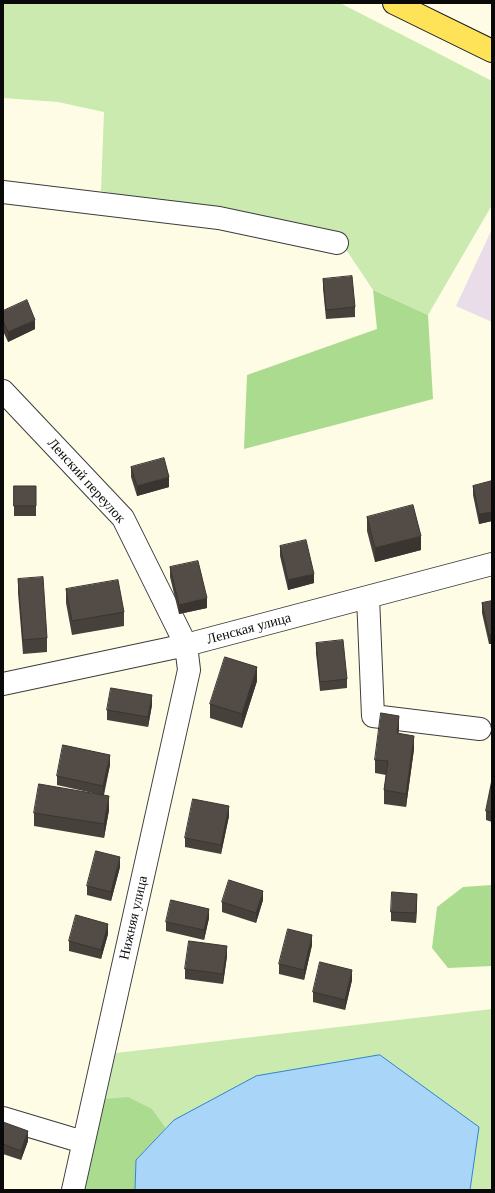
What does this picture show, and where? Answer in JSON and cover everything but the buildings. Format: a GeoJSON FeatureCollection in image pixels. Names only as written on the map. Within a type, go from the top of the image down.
{"type":"FeatureCollection","features":[{"type":"Feature","properties":{"kind":"main road"},"geometry":{"type":"LineString","coordinates":[[394,3],[492,51]]}},
{"type":"Feature","properties":{"kind":"street"},"geometry":{"type":"LineString","coordinates":[[3,192],[218,218],[337,243]]}},
{"type":"Feature","properties":{"kind":"street","name":"Ленский переулок"},"geometry":{"type":"LineString","coordinates":[[3,391],[122,518],[186,645]]}},
{"type":"Feature","properties":{"kind":"street","name":"Ленская улица"},"geometry":{"type":"LineString","coordinates":[[3,684],[186,645],[492,564]]}},
{"type":"Feature","properties":{"kind":"street"},"geometry":{"type":"LineString","coordinates":[[368,597],[373,716],[480,729]]}},
{"type":"Feature","properties":{"kind":"street","name":"Нижняя улица"},"geometry":{"type":"LineString","coordinates":[[73,1190],[189,670],[186,645]]}},
{"type":"Feature","properties":{"kind":"street"},"geometry":{"type":"LineString","coordinates":[[3,1118],[83,1142]]}},
{"type":"Feature","properties":{"kind":"shaded area"},"geometry":{"type":"Polygon","coordinates":[[[492,229],[492,322],[456,306],[492,229]]]}},
{"type":"Feature","properties":{"kind":"green space"},"geometry":{"type":"Polygon","coordinates":[[[3,3],[340,3],[492,81],[492,205],[428,315],[373,290],[337,236],[101,191],[104,112],[58,102],[3,98],[3,3]]]}},
{"type":"Feature","properties":{"kind":"green space"},"geometry":{"type":"Polygon","coordinates":[[[373,290],[428,315],[433,399],[244,449],[247,375],[377,329],[373,290]]]}},
{"type":"Feature","properties":{"kind":"green space"},"geometry":{"type":"Polygon","coordinates":[[[492,885],[492,966],[448,968],[432,948],[437,907],[463,887],[492,885]]]}},
{"type":"Feature","properties":{"kind":"green space"},"geometry":{"type":"Polygon","coordinates":[[[492,1009],[492,1190],[470,1190],[479,1127],[174,1120],[166,1128],[152,1109],[96,1110],[116,1053],[492,1009]]]}},
{"type":"Feature","properties":{"kind":"green space"},"geometry":{"type":"Polygon","coordinates":[[[128,1097],[152,1109],[166,1128],[136,1160],[135,1190],[84,1190],[96,1110],[105,1099],[128,1097]]]}},
{"type":"Feature","properties":{"kind":"water"},"geometry":{"type":"Polygon","coordinates":[[[380,1055],[479,1127],[470,1190],[135,1190],[136,1160],[174,1120],[256,1076],[380,1055]]]}}]}
